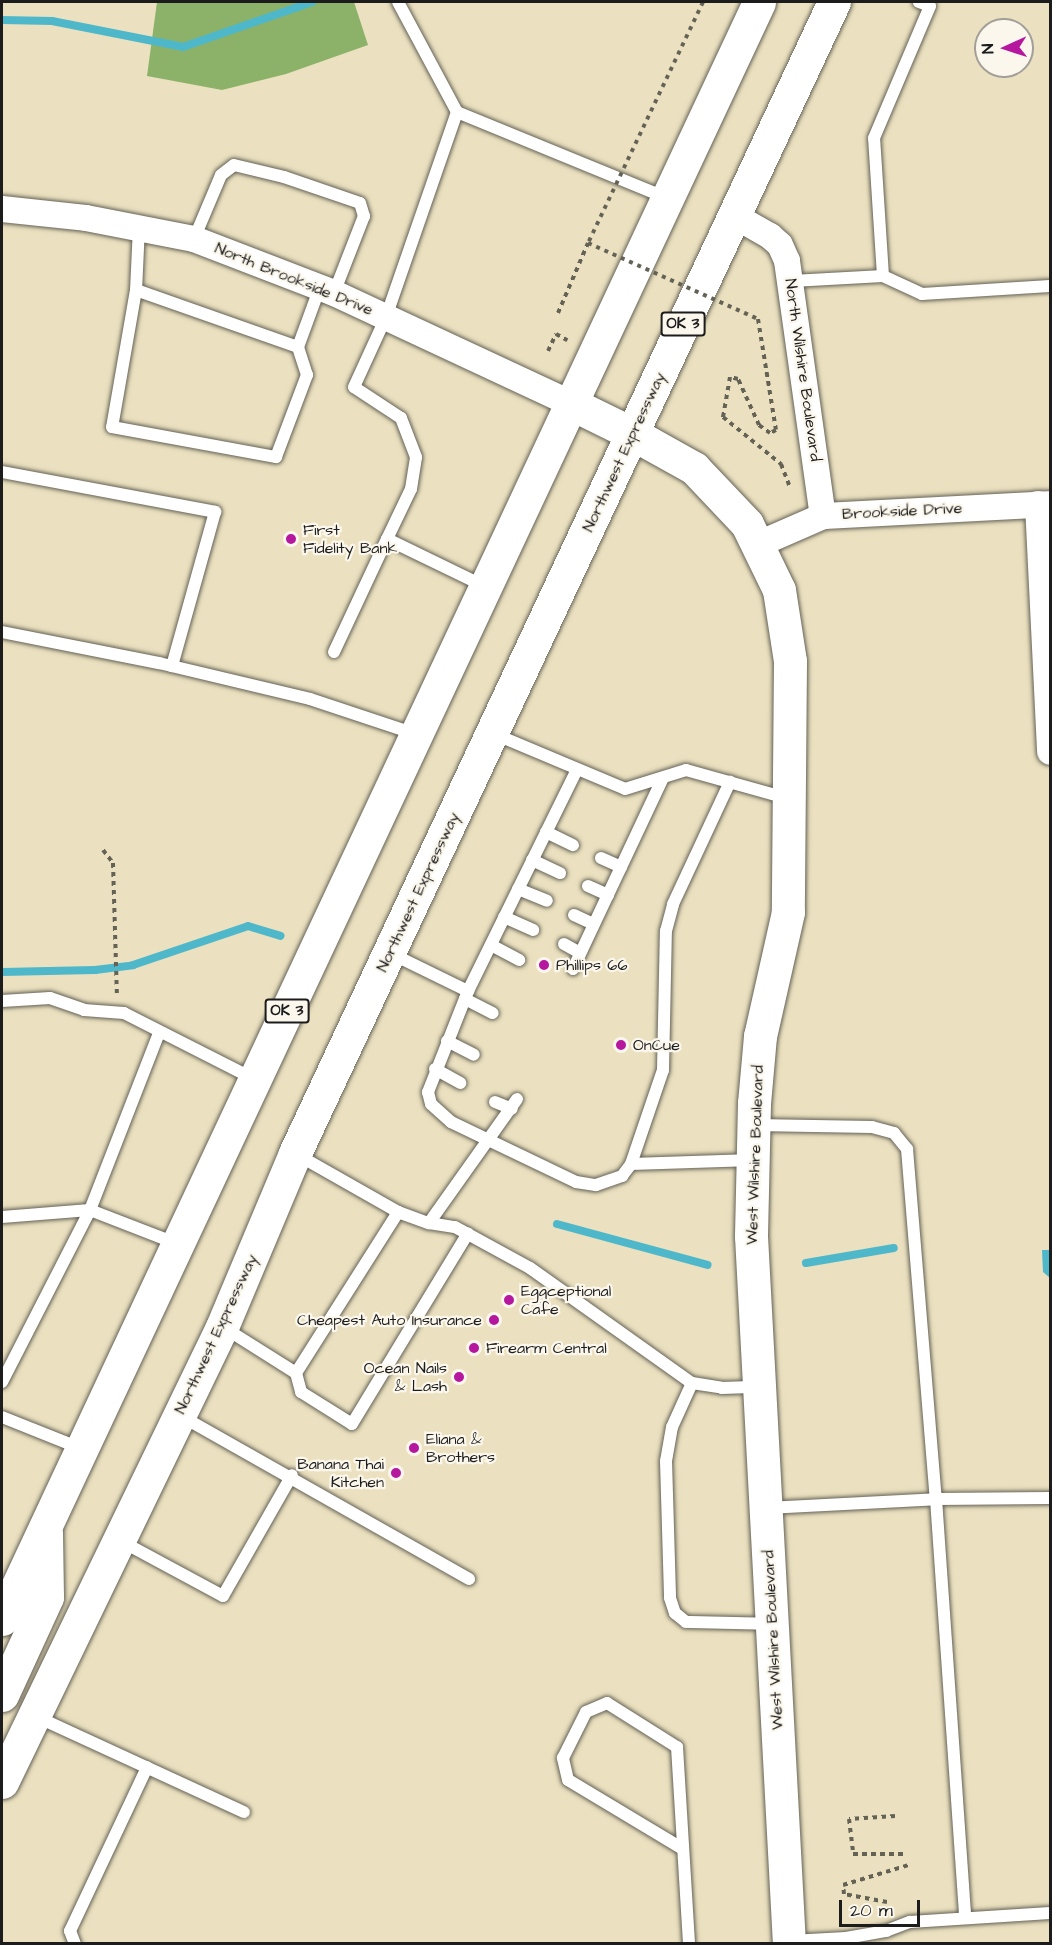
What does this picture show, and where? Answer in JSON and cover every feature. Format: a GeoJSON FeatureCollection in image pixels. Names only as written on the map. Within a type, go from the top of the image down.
{"type":"FeatureCollection","features":[{"type":"Feature","properties":{"kind":"main road","name":"OK 3"},"geometry":{"type":"LineString","coordinates":[[4,1607],[255,1080],[759,2]]}},
{"type":"Feature","properties":{"kind":"main road","name":"Northwest Expressway"},"geometry":{"type":"LineString","coordinates":[[2,1782],[222,1327],[295,1153],[834,2]]}},
{"type":"Feature","properties":{"kind":"main road","name":"West Wilshire Boulevard"},"geometry":{"type":"LineString","coordinates":[[570,403],[694,468],[735,508],[759,544],[779,590],[790,661],[788,912],[760,1036],[753,1125],[751,1236],[789,1942]]}},
{"type":"Feature","properties":{"kind":"main road"},"geometry":{"type":"LineString","coordinates":[[2,1695],[47,1597],[46,1521]]}},
{"type":"Feature","properties":{"kind":"street","name":"North Brookside Drive"},"geometry":{"type":"LineString","coordinates":[[2,209],[140,227],[194,239],[327,290],[570,403]]}},
{"type":"Feature","properties":{"kind":"street","name":"North Wilshire Boulevard"},"geometry":{"type":"LineString","coordinates":[[733,215],[780,245],[792,281],[823,516]]}},
{"type":"Feature","properties":{"kind":"street","name":"Brookside Drive"},"geometry":{"type":"LineString","coordinates":[[759,544],[823,516],[1044,504]]}},
{"type":"Feature","properties":{"kind":"street"},"geometry":{"type":"LineString","coordinates":[[1044,504],[1050,752]]}},
{"type":"Feature","properties":{"kind":"lane"},"geometry":{"type":"LineString","coordinates":[[398,2],[458,112],[667,198]]}},
{"type":"Feature","properties":{"kind":"lane"},"geometry":{"type":"LineString","coordinates":[[884,276],[874,138],[930,6],[920,2]]}},
{"type":"Feature","properties":{"kind":"lane"},"geometry":{"type":"LineString","coordinates":[[334,652],[411,489],[416,457],[401,418],[354,387],[386,317],[458,112]]}},
{"type":"Feature","properties":{"kind":"lane"},"geometry":{"type":"LineString","coordinates":[[140,227],[136,290],[112,427],[276,457],[307,375],[298,347],[364,216],[360,203],[234,165],[220,175],[194,239]]}},
{"type":"Feature","properties":{"kind":"lane"},"geometry":{"type":"LineString","coordinates":[[792,281],[884,276],[922,294],[1050,286]]}},
{"type":"Feature","properties":{"kind":"lane"},"geometry":{"type":"LineString","coordinates":[[136,290],[298,347]]}},
{"type":"Feature","properties":{"kind":"lane"},"geometry":{"type":"LineString","coordinates":[[2,472],[215,513],[172,666]]}},
{"type":"Feature","properties":{"kind":"lane"},"geometry":{"type":"LineString","coordinates":[[387,539],[486,586]]}},
{"type":"Feature","properties":{"kind":"lane"},"geometry":{"type":"LineString","coordinates":[[2,632],[172,666],[310,699],[416,734]]}},
{"type":"Feature","properties":{"kind":"lane"},"geometry":{"type":"LineString","coordinates":[[492,733],[625,789],[686,770],[790,799]]}},
{"type":"Feature","properties":{"kind":"lane"},"geometry":{"type":"LineString","coordinates":[[577,769],[466,995],[435,1069],[428,1092],[431,1104],[451,1122],[576,1182],[609,1182],[622,1176],[631,1164],[663,1070],[666,931],[674,904],[730,782]]}},
{"type":"Feature","properties":{"kind":"lane"},"geometry":{"type":"LineString","coordinates":[[573,969],[663,778]]}},
{"type":"Feature","properties":{"kind":"lane"},"geometry":{"type":"LineString","coordinates":[[546,832],[573,845]]}},
{"type":"Feature","properties":{"kind":"lane"},"geometry":{"type":"LineString","coordinates":[[601,858],[621,867]]}},
{"type":"Feature","properties":{"kind":"lane"},"geometry":{"type":"LineString","coordinates":[[532,860],[560,873]]}},
{"type":"Feature","properties":{"kind":"lane"},"geometry":{"type":"LineString","coordinates":[[588,886],[608,895]]}},
{"type":"Feature","properties":{"kind":"lane"},"geometry":{"type":"LineString","coordinates":[[518,888],[547,901]]}},
{"type":"Feature","properties":{"kind":"lane"},"geometry":{"type":"LineString","coordinates":[[574,915],[593,924]]}},
{"type":"Feature","properties":{"kind":"lane"},"geometry":{"type":"LineString","coordinates":[[504,917],[533,930]]}},
{"type":"Feature","properties":{"kind":"lane"},"geometry":{"type":"LineString","coordinates":[[564,944],[580,953]]}},
{"type":"Feature","properties":{"kind":"lane"},"geometry":{"type":"LineString","coordinates":[[491,945],[519,960]]}},
{"type":"Feature","properties":{"kind":"lane"},"geometry":{"type":"LineString","coordinates":[[389,953],[494,1013]]}},
{"type":"Feature","properties":{"kind":"lane"},"geometry":{"type":"LineString","coordinates":[[2,1001],[50,998],[84,1010],[124,1013],[159,1033],[255,1080]]}},
{"type":"Feature","properties":{"kind":"lane"},"geometry":{"type":"LineString","coordinates":[[2,1382],[90,1210],[159,1033]]}},
{"type":"Feature","properties":{"kind":"lane"},"geometry":{"type":"LineString","coordinates":[[447,1041],[474,1055]]}},
{"type":"Feature","properties":{"kind":"lane"},"geometry":{"type":"LineString","coordinates":[[435,1069],[460,1083]]}},
{"type":"Feature","properties":{"kind":"lane"},"geometry":{"type":"LineString","coordinates":[[429,1223],[515,1104],[495,1102]]}},
{"type":"Feature","properties":{"kind":"lane"},"geometry":{"type":"LineString","coordinates":[[753,1125],[872,1127],[894,1133],[907,1149],[936,1499],[965,1918]]}},
{"type":"Feature","properties":{"kind":"lane"},"geometry":{"type":"LineString","coordinates":[[295,1153],[398,1212],[468,1233],[530,1268],[692,1383],[722,1388],[760,1387]]}},
{"type":"Feature","properties":{"kind":"lane"},"geometry":{"type":"LineString","coordinates":[[631,1164],[753,1160]]}},
{"type":"Feature","properties":{"kind":"lane"},"geometry":{"type":"LineString","coordinates":[[2,1217],[90,1210],[176,1244]]}},
{"type":"Feature","properties":{"kind":"lane"},"geometry":{"type":"LineString","coordinates":[[296,1373],[398,1212]]}},
{"type":"Feature","properties":{"kind":"lane"},"geometry":{"type":"LineString","coordinates":[[222,1327],[296,1373],[301,1392],[352,1424],[468,1233]]}},
{"type":"Feature","properties":{"kind":"lane"},"geometry":{"type":"LineString","coordinates":[[692,1383],[672,1428],[666,1461],[670,1598],[675,1613],[686,1622],[772,1624]]}},
{"type":"Feature","properties":{"kind":"lane"},"geometry":{"type":"LineString","coordinates":[[179,1415],[292,1475],[470,1579]]}},
{"type":"Feature","properties":{"kind":"lane"},"geometry":{"type":"LineString","coordinates":[[2,1418],[80,1448]]}},
{"type":"Feature","properties":{"kind":"lane"},"geometry":{"type":"LineString","coordinates":[[118,1539],[223,1596],[292,1475]]}},
{"type":"Feature","properties":{"kind":"lane"},"geometry":{"type":"LineString","coordinates":[[766,1508],[936,1499],[1050,1498]]}},
{"type":"Feature","properties":{"kind":"lane"},"geometry":{"type":"LineString","coordinates":[[683,1849],[568,1780],[563,1758],[586,1712],[607,1703],[678,1747],[689,1944]]}},
{"type":"Feature","properties":{"kind":"lane"},"geometry":{"type":"LineString","coordinates":[[33,1715],[244,1812]]}},
{"type":"Feature","properties":{"kind":"lane"},"geometry":{"type":"LineString","coordinates":[[75,1944],[70,1930],[147,1767]]}},
{"type":"Feature","properties":{"kind":"lane"},"geometry":{"type":"LineString","coordinates":[[789,1942],[846,1938],[886,1931],[910,1922],[1050,1913]]}},
{"type":"Feature","properties":{"kind":"path"},"geometry":{"type":"LineString","coordinates":[[558,313],[588,243],[703,2]]}},
{"type":"Feature","properties":{"kind":"path"},"geometry":{"type":"LineString","coordinates":[[588,243],[758,319],[776,430],[770,433],[759,425],[738,379],[730,377],[723,417],[781,464],[793,493]]}},
{"type":"Feature","properties":{"kind":"path"},"geometry":{"type":"LineString","coordinates":[[548,351],[556,334],[571,341]]}},
{"type":"Feature","properties":{"kind":"path"},"geometry":{"type":"LineString","coordinates":[[103,850],[113,863],[117,990]]}},
{"type":"Feature","properties":{"kind":"path"},"geometry":{"type":"LineString","coordinates":[[895,1816],[849,1819],[853,1854],[906,1854]]}},
{"type":"Feature","properties":{"kind":"path"},"geometry":{"type":"LineString","coordinates":[[887,1902],[844,1894],[843,1885],[909,1865]]}},
{"type":"Feature","properties":{"kind":"green space"},"geometry":{"type":"Polygon","coordinates":[[[157,2],[354,2],[368,45],[286,74],[222,90],[147,76],[157,2]]]}},
{"type":"Feature","properties":{"kind":"water"},"geometry":{"type":"Polygon","coordinates":[[[1042,1250],[1050,1250],[1050,1278],[1043,1272],[1042,1250]]]}},
{"type":"Feature","properties":{"kind":"waterway"},"geometry":{"type":"LineString","coordinates":[[2,20],[52,21],[183,47],[312,2]]}},
{"type":"Feature","properties":{"kind":"waterway"},"geometry":{"type":"LineString","coordinates":[[2,972],[95,970],[133,965],[248,926],[281,936]]}},
{"type":"Feature","properties":{"kind":"waterway"},"geometry":{"type":"LineString","coordinates":[[557,1224],[708,1265]]}},
{"type":"Feature","properties":{"kind":"waterway"},"geometry":{"type":"LineString","coordinates":[[806,1263],[894,1248]]}},
{"type":"Feature","properties":{"kind":"place","name":"First Fidelity Bank"},"geometry":{"type":"Point","coordinates":[291,539]}},
{"type":"Feature","properties":{"kind":"place","name":"Phillips 66"},"geometry":{"type":"Point","coordinates":[544,965]}},
{"type":"Feature","properties":{"kind":"place","name":"OnCue"},"geometry":{"type":"Point","coordinates":[621,1045]}},
{"type":"Feature","properties":{"kind":"place","name":"Eggceptional Cafe"},"geometry":{"type":"Point","coordinates":[509,1300]}},
{"type":"Feature","properties":{"kind":"place","name":"Cheapest Auto Insurance"},"geometry":{"type":"Point","coordinates":[494,1320]}},
{"type":"Feature","properties":{"kind":"place","name":"Firearm Central"},"geometry":{"type":"Point","coordinates":[474,1348]}},
{"type":"Feature","properties":{"kind":"place","name":"Ocean Nails & Lash"},"geometry":{"type":"Point","coordinates":[459,1377]}},
{"type":"Feature","properties":{"kind":"place","name":"Eliana & Brothers"},"geometry":{"type":"Point","coordinates":[414,1448]}},
{"type":"Feature","properties":{"kind":"place","name":"Banana Thai Kitchen"},"geometry":{"type":"Point","coordinates":[396,1473]}}]}
